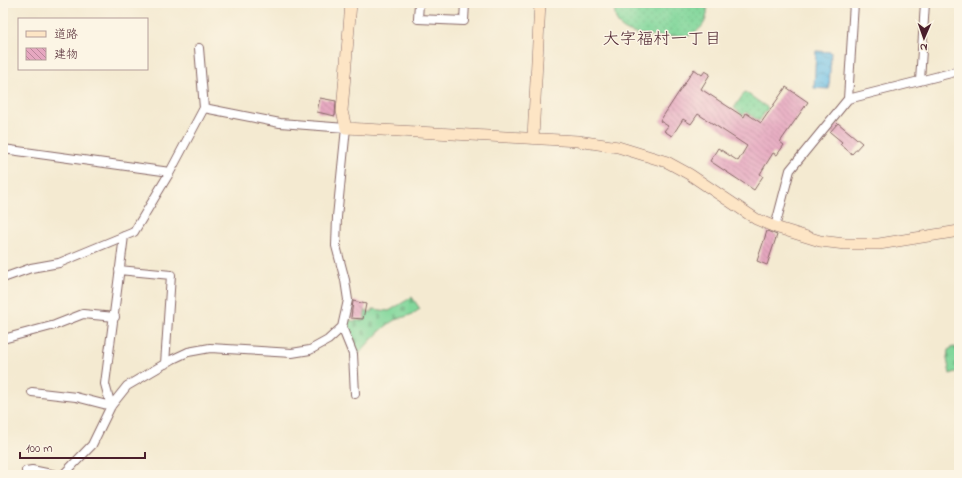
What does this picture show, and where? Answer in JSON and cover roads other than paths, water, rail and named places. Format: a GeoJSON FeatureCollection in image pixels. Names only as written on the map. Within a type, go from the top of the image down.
{"type":"FeatureCollection","features":[{"type":"Feature","properties":{"kind":"street"},"geometry":{"type":"LineString","coordinates":[[351,3],[342,111],[346,128],[337,217],[336,246],[345,280],[348,300],[342,327],[352,354],[355,394]]}},
{"type":"Feature","properties":{"kind":"street"},"geometry":{"type":"LineString","coordinates":[[419,3],[418,19],[464,21],[465,3]]}},
{"type":"Feature","properties":{"kind":"street"},"geometry":{"type":"LineString","coordinates":[[533,138],[540,3]]}},
{"type":"Feature","properties":{"kind":"street"},"geometry":{"type":"LineString","coordinates":[[775,227],[790,170],[848,99],[854,3]]}},
{"type":"Feature","properties":{"kind":"street"},"geometry":{"type":"LineString","coordinates":[[920,81],[925,3]]}},
{"type":"Feature","properties":{"kind":"street"},"geometry":{"type":"LineString","coordinates":[[3,278],[31,268],[59,263],[134,232],[170,172],[204,108],[199,48]]}},
{"type":"Feature","properties":{"kind":"street"},"geometry":{"type":"LineString","coordinates":[[848,99],[959,72]]}},
{"type":"Feature","properties":{"kind":"street"},"geometry":{"type":"LineString","coordinates":[[204,108],[280,123],[598,143],[641,153],[667,162],[696,178],[741,210],[775,227],[820,241],[845,244],[879,244],[959,231]]}},
{"type":"Feature","properties":{"kind":"street"},"geometry":{"type":"LineString","coordinates":[[3,149],[170,172]]}},
{"type":"Feature","properties":{"kind":"street"},"geometry":{"type":"LineString","coordinates":[[111,406],[105,384],[115,317],[124,236]]}},
{"type":"Feature","properties":{"kind":"street"},"geometry":{"type":"LineString","coordinates":[[120,270],[171,275],[165,364]]}},
{"type":"Feature","properties":{"kind":"street"},"geometry":{"type":"LineString","coordinates":[[3,339],[55,325],[83,314],[115,317]]}},
{"type":"Feature","properties":{"kind":"street"},"geometry":{"type":"LineString","coordinates":[[65,475],[92,445],[111,406],[128,386],[165,364],[188,352],[210,348],[292,353],[310,350],[328,340],[342,327]]}},
{"type":"Feature","properties":{"kind":"street"},"geometry":{"type":"LineString","coordinates":[[32,392],[76,397],[111,406]]}},
{"type":"Feature","properties":{"kind":"street"},"geometry":{"type":"LineString","coordinates":[[26,471],[32,470],[56,475]]}},
{"type":"Feature","properties":{"kind":"water"},"geometry":{"type":"Polygon","coordinates":[[[816,51],[831,52],[829,89],[814,88],[816,51]]]}},
{"type":"Feature","properties":{"kind":"district","name":"大字福村一丁目"},"geometry":{"type":"Point","coordinates":[662,39]}}]}
